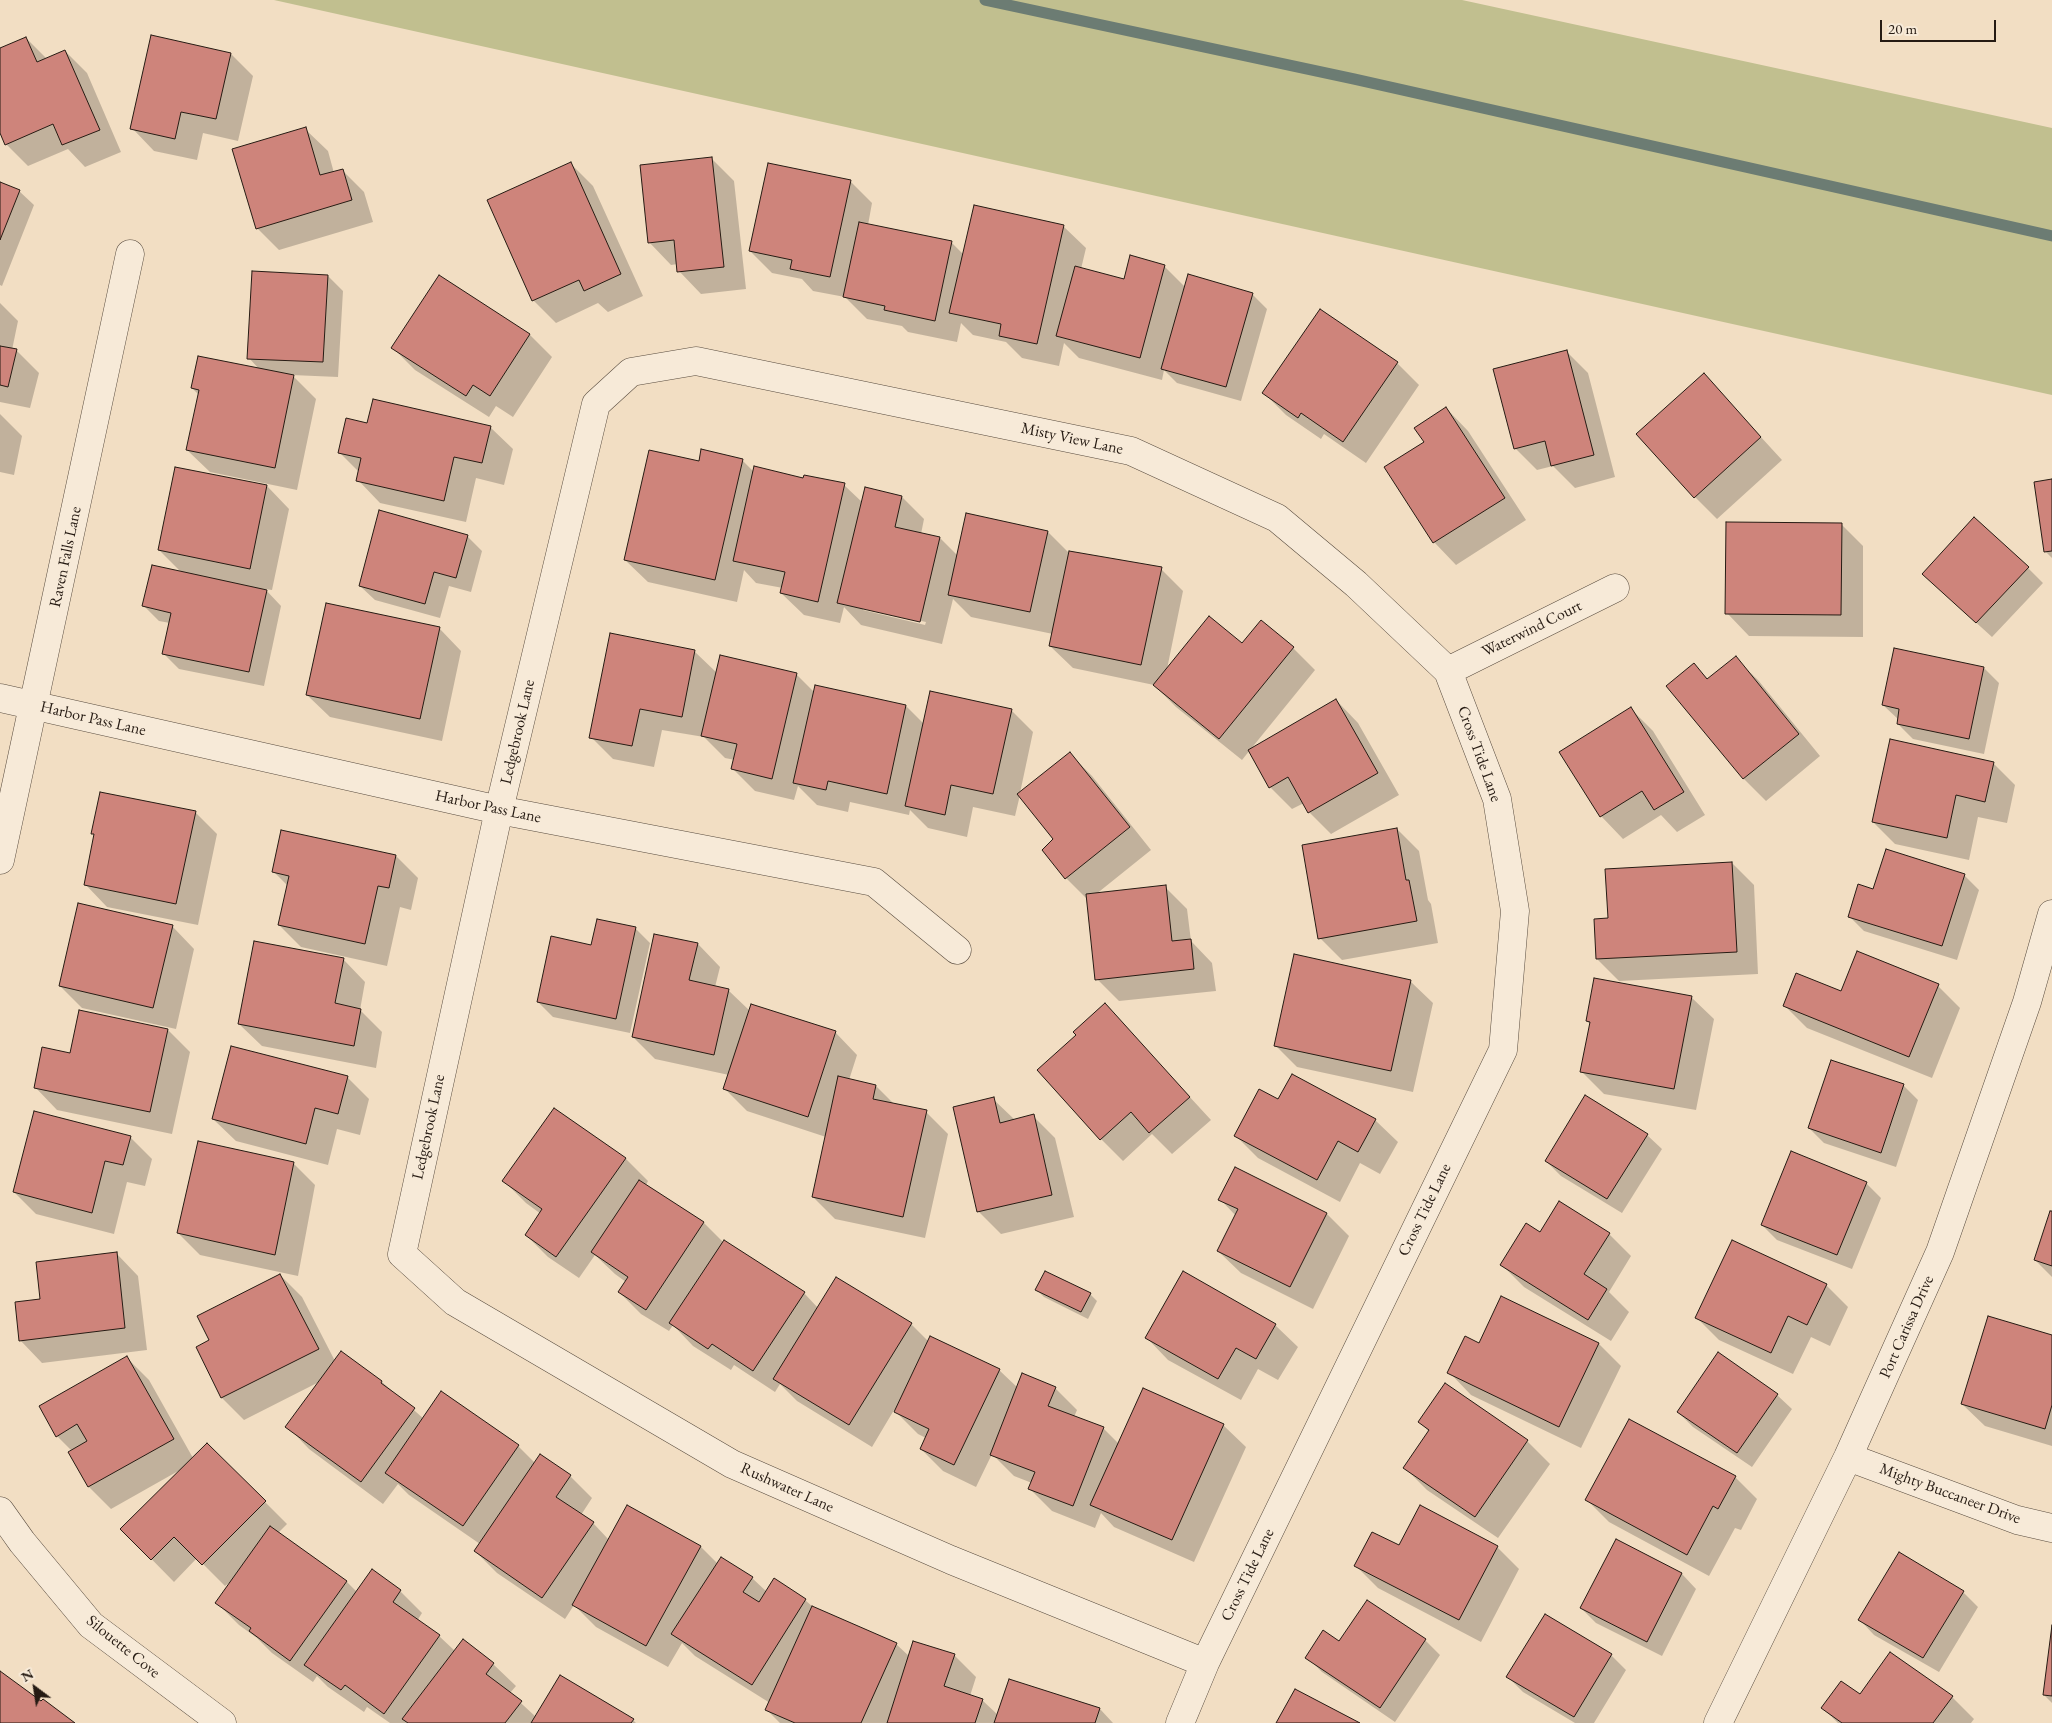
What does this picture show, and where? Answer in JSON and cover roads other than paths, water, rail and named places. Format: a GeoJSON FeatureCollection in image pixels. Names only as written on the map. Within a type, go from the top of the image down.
{"type":"FeatureCollection","features":[{"type":"Feature","properties":{"kind":"street","name":"Raven Falls Lane"},"geometry":{"type":"LineString","coordinates":[[0,860],[130,254]]}},
{"type":"Feature","properties":{"kind":"street","name":"Misty View Lane"},"geometry":{"type":"LineString","coordinates":[[631,372],[696,361],[1131,451],[1277,518],[1356,584],[1448,671]]}},
{"type":"Feature","properties":{"kind":"street","name":"Ledgebrook Lane"},"geometry":{"type":"LineString","coordinates":[[402,1254],[499,810],[596,404],[631,372]]}},
{"type":"Feature","properties":{"kind":"street","name":"Waterwind Court"},"geometry":{"type":"LineString","coordinates":[[1448,671],[1615,588]]}},
{"type":"Feature","properties":{"kind":"street","name":"Cross Tide Lane"},"geometry":{"type":"LineString","coordinates":[[1180,1723],[1205,1662],[1503,1050],[1515,911],[1497,799],[1448,671]]}},
{"type":"Feature","properties":{"kind":"street","name":"Harbor Pass Lane"},"geometry":{"type":"LineString","coordinates":[[0,698],[499,810],[874,882],[957,950]]}},
{"type":"Feature","properties":{"kind":"street","name":"Port Carissa Drive"},"geometry":{"type":"LineString","coordinates":[[1718,1723],[1848,1457],[1940,1252],[2027,1002],[2052,914]]}},
{"type":"Feature","properties":{"kind":"street","name":"Rushwater Lane"},"geometry":{"type":"LineString","coordinates":[[402,1254],[455,1302],[732,1464],[950,1560],[1205,1662]]}},
{"type":"Feature","properties":{"kind":"street","name":"Mighty Buccaneer Drive"},"geometry":{"type":"LineString","coordinates":[[1848,1457],[2017,1520],[2052,1528]]}},
{"type":"Feature","properties":{"kind":"street","name":"Silouette Cove"},"geometry":{"type":"LineString","coordinates":[[0,1511],[22,1542],[91,1625],[222,1723]]}},
{"type":"Feature","properties":{"kind":"waterway"},"geometry":{"type":"LineString","coordinates":[[985,0],[1354,79],[2052,236]]}}]}
